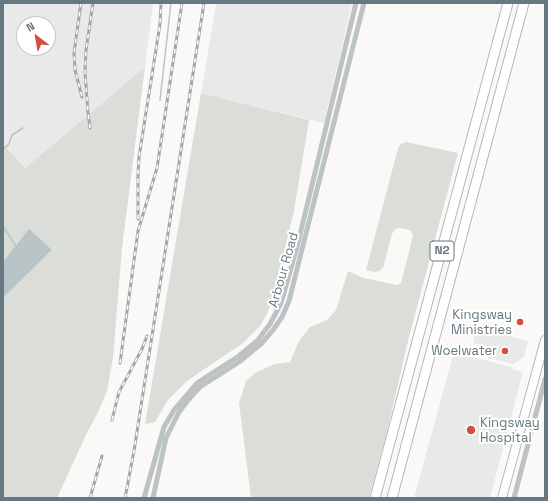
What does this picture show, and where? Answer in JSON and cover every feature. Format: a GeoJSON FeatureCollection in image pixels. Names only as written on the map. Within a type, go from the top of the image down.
{"type":"FeatureCollection","features":[{"type":"Feature","properties":{"kind":"highway","name":"N2"},"geometry":{"type":"LineString","coordinates":[[375,498],[508,3]]}},
{"type":"Feature","properties":{"kind":"highway","name":"N2"},"geometry":{"type":"LineString","coordinates":[[392,498],[524,3]]}},
{"type":"Feature","properties":{"kind":"main road"},"geometry":{"type":"LineString","coordinates":[[502,498],[545,340]]}},
{"type":"Feature","properties":{"kind":"street","name":"Arbour Road"},"geometry":{"type":"LineString","coordinates":[[144,498],[164,427],[174,410],[197,383],[239,356],[258,340],[270,324],[281,303],[297,247],[356,3]]}},
{"type":"Feature","properties":{"kind":"street","name":"Arbour Road"},"geometry":{"type":"LineString","coordinates":[[153,498],[166,438],[172,424],[188,399],[200,387],[252,353],[273,330],[286,306],[364,3]]}},
{"type":"Feature","properties":{"kind":"street"},"geometry":{"type":"LineString","coordinates":[[514,498],[542,402],[545,379]]}},
{"type":"Feature","properties":{"kind":"shaded area"},"geometry":{"type":"Polygon","coordinates":[[[3,3],[153,3],[145,67],[25,168],[3,144],[3,3]]]}},
{"type":"Feature","properties":{"kind":"shaded area"},"geometry":{"type":"Polygon","coordinates":[[[216,3],[352,3],[324,123],[201,93],[216,3]]]}},
{"type":"Feature","properties":{"kind":"shaded area"},"geometry":{"type":"Polygon","coordinates":[[[145,67],[122,248],[113,358],[107,391],[57,498],[3,498],[3,298],[52,250],[3,263],[3,144],[25,168],[145,67]]]}},
{"type":"Feature","properties":{"kind":"shaded area"},"geometry":{"type":"Polygon","coordinates":[[[201,93],[309,120],[294,211],[272,301],[260,326],[243,343],[187,381],[168,400],[155,422],[145,424],[201,93]]]}},
{"type":"Feature","properties":{"kind":"shaded area"},"geometry":{"type":"Polygon","coordinates":[[[406,142],[458,153],[408,341],[386,436],[369,498],[251,498],[239,403],[246,381],[255,373],[275,364],[290,362],[299,341],[310,327],[327,320],[336,310],[348,271],[364,278],[397,285],[401,283],[413,236],[411,231],[406,229],[395,229],[392,234],[383,268],[374,272],[366,270],[398,148],[401,144],[406,142]]]}},
{"type":"Feature","properties":{"kind":"shaded area"},"geometry":{"type":"Polygon","coordinates":[[[29,229],[52,250],[3,298],[3,262],[29,229]]]}},
{"type":"Feature","properties":{"kind":"shaded area","name":"Woelwater"},"geometry":{"type":"Polygon","coordinates":[[[477,328],[528,341],[524,357],[513,364],[489,358],[482,345],[473,343],[477,328]]]}},
{"type":"Feature","properties":{"kind":"shaded area","name":"Kingsway Hospital"},"geometry":{"type":"Polygon","coordinates":[[[454,352],[511,367],[511,369],[523,372],[490,498],[414,498],[454,352]]]}},
{"type":"Feature","properties":{"kind":"waterway"},"geometry":{"type":"LineString","coordinates":[[160,100],[171,3]]}},
{"type":"Feature","properties":{"kind":"waterway"},"geometry":{"type":"LineString","coordinates":[[3,149],[9,144],[12,135],[23,128]]}},
{"type":"Feature","properties":{"kind":"waterway"},"geometry":{"type":"LineString","coordinates":[[3,226],[17,248]]}},
{"type":"Feature","properties":{"kind":"railway"},"geometry":{"type":"LineString","coordinates":[[81,3],[74,53],[75,70],[82,97]]}},
{"type":"Feature","properties":{"kind":"railway"},"geometry":{"type":"LineString","coordinates":[[90,128],[85,72],[86,50],[93,3]]}},
{"type":"Feature","properties":{"kind":"railway"},"geometry":{"type":"LineString","coordinates":[[138,219],[139,157],[160,24],[161,3]]}},
{"type":"Feature","properties":{"kind":"railway"},"geometry":{"type":"LineString","coordinates":[[120,363],[138,231],[157,168],[182,3]]}},
{"type":"Feature","properties":{"kind":"railway"},"geometry":{"type":"LineString","coordinates":[[125,498],[134,451],[204,3]]}},
{"type":"Feature","properties":{"kind":"railway"},"geometry":{"type":"LineString","coordinates":[[112,420],[119,392],[142,349],[147,336]]}},
{"type":"Feature","properties":{"kind":"railway"},"geometry":{"type":"LineString","coordinates":[[90,498],[102,456]]}},
{"type":"Feature","properties":{"kind":"place","name":"Kingsway Ministries"},"geometry":{"type":"Point","coordinates":[520,322]}},
{"type":"Feature","properties":{"kind":"place","name":"Woelwater"},"geometry":{"type":"Point","coordinates":[505,351]}},
{"type":"Feature","properties":{"kind":"place","name":"Kingsway Hospital"},"geometry":{"type":"Point","coordinates":[471,430]}}]}
